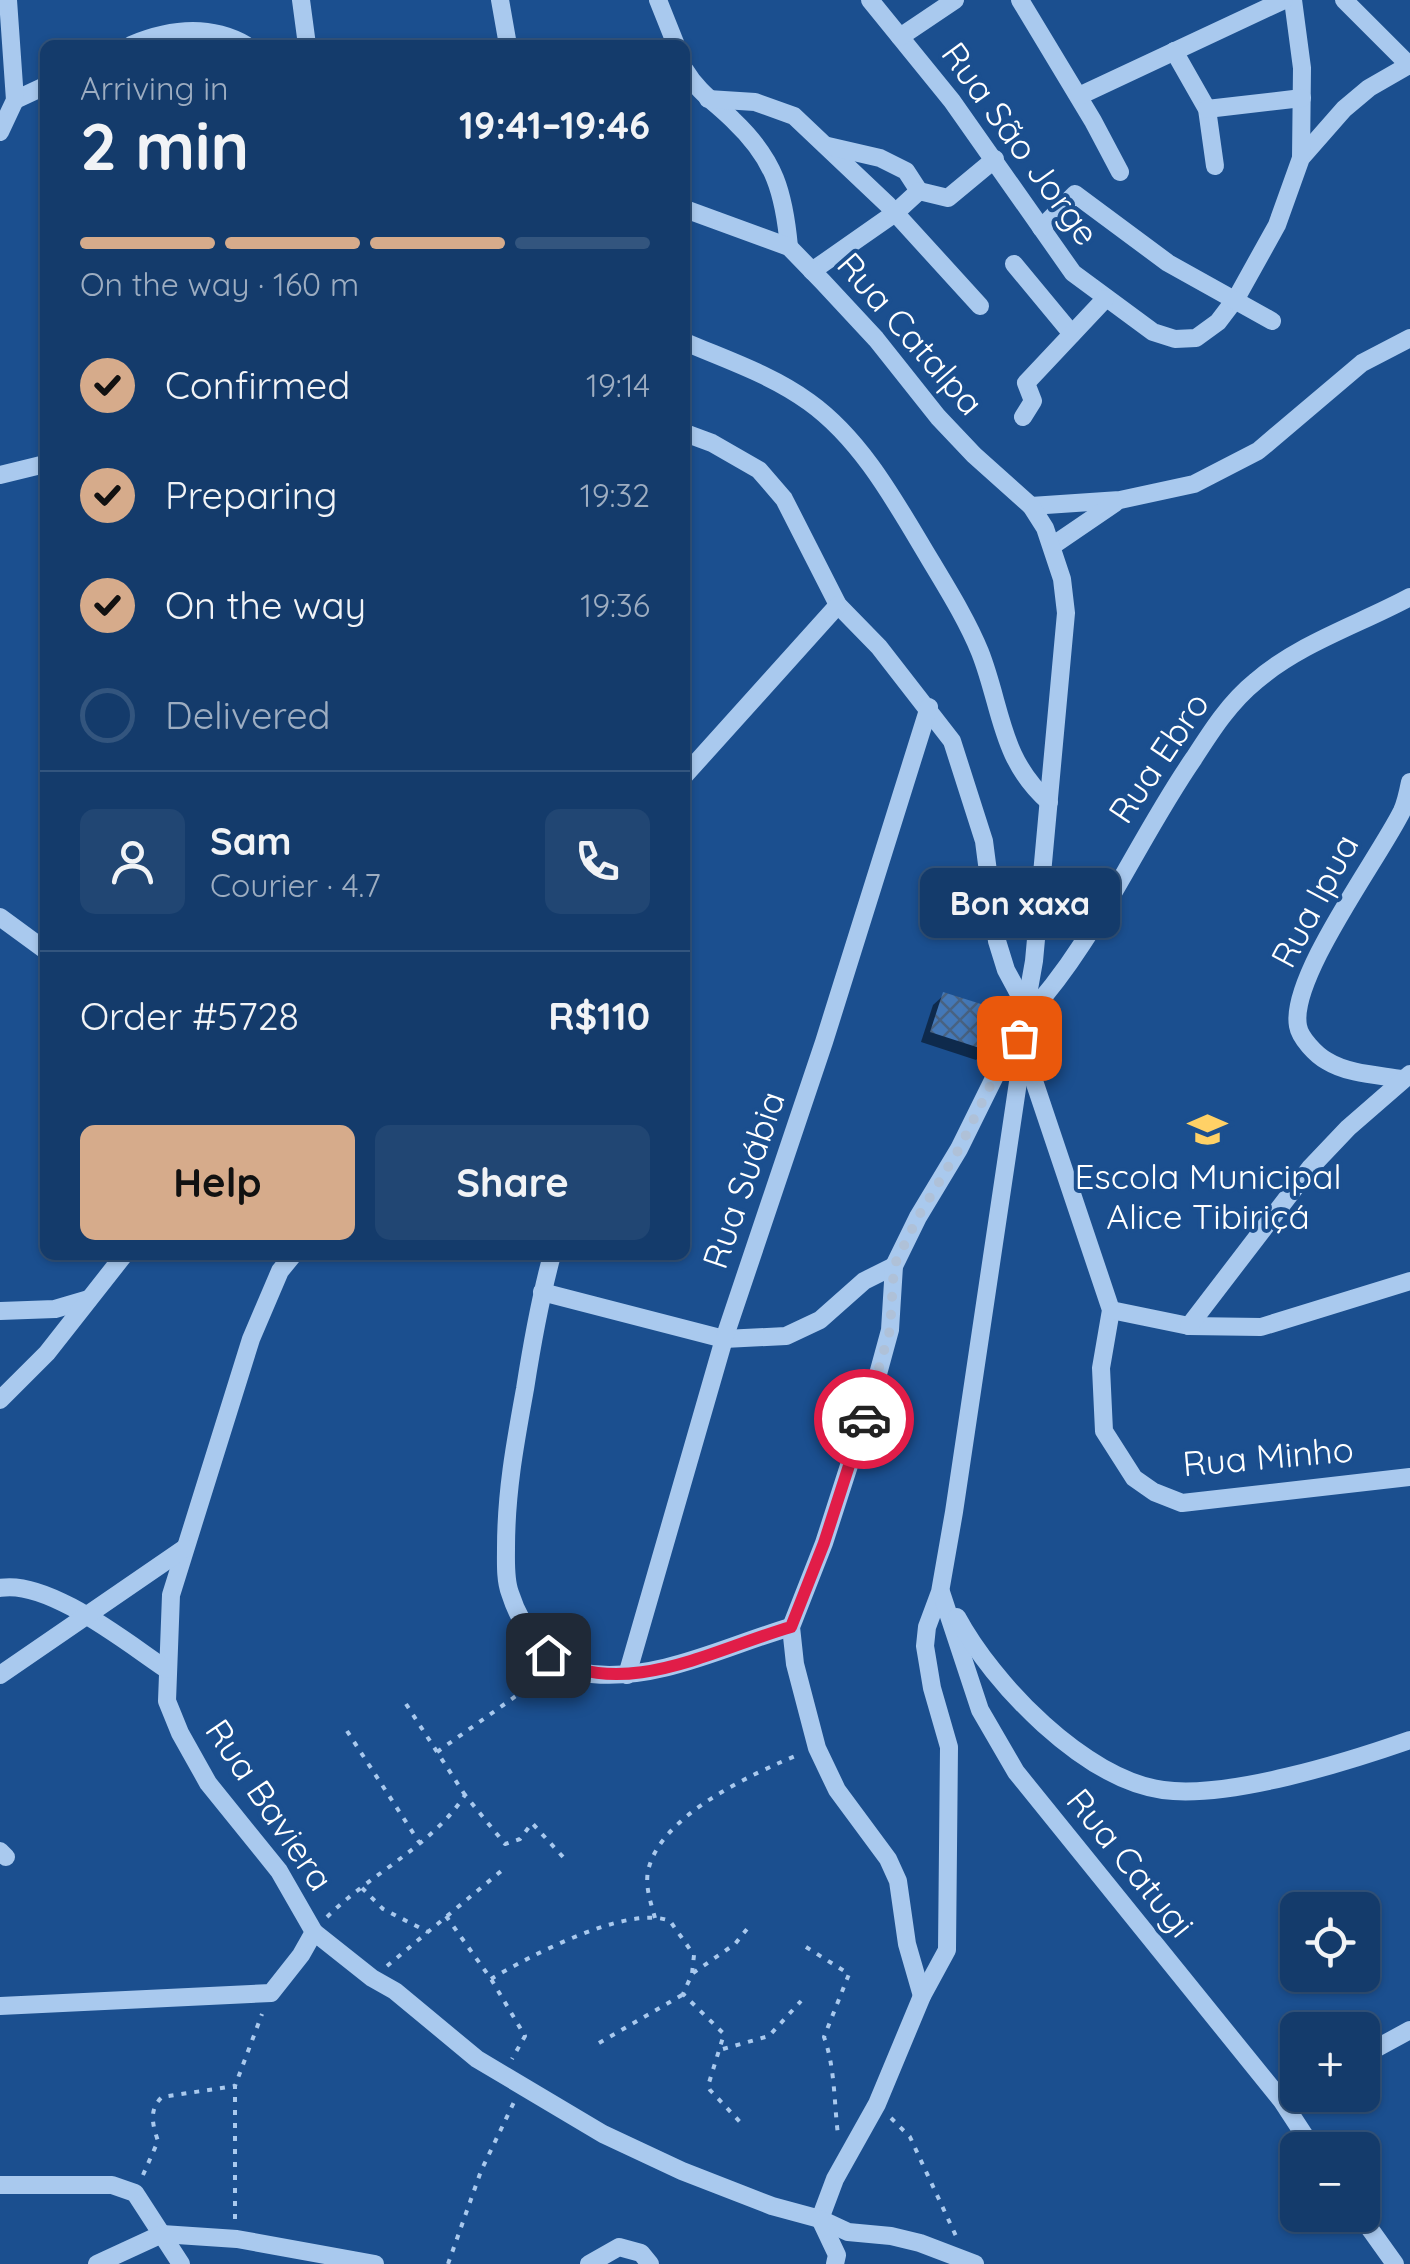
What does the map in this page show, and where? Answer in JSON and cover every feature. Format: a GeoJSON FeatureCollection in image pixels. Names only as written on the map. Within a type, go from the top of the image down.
{"type":"FeatureCollection","features":[{"type":"Feature","properties":{"kind":"street"},"geometry":{"type":"LineString","coordinates":[[0,132],[15,100],[8,0]]}},
{"type":"Feature","properties":{"kind":"street"},"geometry":{"type":"LineString","coordinates":[[302,0],[306,40]]}},
{"type":"Feature","properties":{"kind":"street"},"geometry":{"type":"LineString","coordinates":[[500,0],[507,40]]}},
{"type":"Feature","properties":{"kind":"street"},"geometry":{"type":"LineString","coordinates":[[658,0],[674,40]]}},
{"type":"Feature","properties":{"kind":"street","name":"Rua São Jorge"},"geometry":{"type":"LineString","coordinates":[[870,0],[995,159],[1072,272],[1153,332],[1176,339],[1196,338],[1218,322],[1234,300]]}},
{"type":"Feature","properties":{"kind":"street"},"geometry":{"type":"LineString","coordinates":[[900,37],[955,0]]}},
{"type":"Feature","properties":{"kind":"street"},"geometry":{"type":"LineString","coordinates":[[1020,0],[1120,172]]}},
{"type":"Feature","properties":{"kind":"street"},"geometry":{"type":"LineString","coordinates":[[1079,96],[1284,0]]}},
{"type":"Feature","properties":{"kind":"street"},"geometry":{"type":"LineString","coordinates":[[1234,300],[1277,225],[1301,158],[1300,38],[1293,0]]}},
{"type":"Feature","properties":{"kind":"street"},"geometry":{"type":"LineString","coordinates":[[1301,158],[1344,109],[1369,88],[1410,65],[1344,0]]}},
{"type":"Feature","properties":{"kind":"street"},"geometry":{"type":"LineString","coordinates":[[143,40],[162,32],[200,30],[231,40]]}},
{"type":"Feature","properties":{"kind":"street"},"geometry":{"type":"LineString","coordinates":[[1174,51],[1207,109],[1215,166]]}},
{"type":"Feature","properties":{"kind":"street"},"geometry":{"type":"LineString","coordinates":[[690,76],[708,99],[734,120],[772,170],[785,202],[789,247]]}},
{"type":"Feature","properties":{"kind":"street"},"geometry":{"type":"LineString","coordinates":[[15,100],[40,88]]}},
{"type":"Feature","properties":{"kind":"street"},"geometry":{"type":"LineString","coordinates":[[1207,109],[1302,98]]}},
{"type":"Feature","properties":{"kind":"street"},"geometry":{"type":"LineString","coordinates":[[708,99],[755,102],[794,116],[895,214],[980,306]]}},
{"type":"Feature","properties":{"kind":"street"},"geometry":{"type":"LineString","coordinates":[[827,146],[880,158],[906,171],[919,191],[948,198],[995,159]]}},
{"type":"Feature","properties":{"kind":"street"},"geometry":{"type":"LineString","coordinates":[[812,271],[895,214],[919,191]]}},
{"type":"Feature","properties":{"kind":"street"},"geometry":{"type":"LineString","coordinates":[[1041,228],[1074,194],[1168,263],[1272,320]]}},
{"type":"Feature","properties":{"kind":"street","name":"Rua Catalpa"},"geometry":{"type":"LineString","coordinates":[[690,212],[789,247],[876,338],[950,430],[1031,506],[1052,546],[1062,579],[1066,613],[1034,961],[1021,1029],[1018,1082],[940,1592],[927,1627],[925,1646],[949,1747],[947,1950],[922,1996],[877,2104],[835,2179],[820,2220]]}},
{"type":"Feature","properties":{"kind":"street"},"geometry":{"type":"LineString","coordinates":[[1014,264],[1072,334]]}},
{"type":"Feature","properties":{"kind":"street"},"geometry":{"type":"LineString","coordinates":[[1023,417],[1033,401],[1026,383],[1105,299]]}},
{"type":"Feature","properties":{"kind":"street"},"geometry":{"type":"LineString","coordinates":[[1031,506],[1120,500],[1194,484],[1227,470],[1258,451],[1362,363],[1410,338]]}},
{"type":"Feature","properties":{"kind":"street"},"geometry":{"type":"LineString","coordinates":[[690,344],[756,372],[809,402],[846,434],[891,494],[947,587],[980,652],[1018,768],[1048,802]]}},
{"type":"Feature","properties":{"kind":"street"},"geometry":{"type":"LineString","coordinates":[[690,435],[759,470],[784,500],[838,605],[879,646],[952,741],[984,841],[997,941],[1050,1133],[1089,1235],[1111,1310],[1189,1326],[1261,1327],[1372,1290],[1410,1282]]}},
{"type":"Feature","properties":{"kind":"street"},"geometry":{"type":"LineString","coordinates":[[0,475],[40,465]]}},
{"type":"Feature","properties":{"kind":"street"},"geometry":{"type":"LineString","coordinates":[[1052,546],[1120,500]]}},
{"type":"Feature","properties":{"kind":"street","name":"Rua Ebro"},"geometry":{"type":"LineString","coordinates":[[894,1266],[1021,1029],[1066,971],[1160,808],[1228,707],[1257,679],[1286,660],[1410,597]]}},
{"type":"Feature","properties":{"kind":"street"},"geometry":{"type":"LineString","coordinates":[[690,769],[838,605]]}},
{"type":"Feature","properties":{"kind":"street","name":"Rua Suábia"},"geometry":{"type":"LineString","coordinates":[[627,1674],[724,1339],[824,1042],[928,707]]}},
{"type":"Feature","properties":{"kind":"street","name":"Rua Ipua"},"geometry":{"type":"LineString","coordinates":[[1406,1076],[1355,1071],[1327,1061],[1306,1042],[1298,1025],[1301,992],[1323,947],[1407,807],[1410,782]]}},
{"type":"Feature","properties":{"kind":"street"},"geometry":{"type":"LineString","coordinates":[[0,917],[40,942]]}},
{"type":"Feature","properties":{"kind":"street"},"geometry":{"type":"LineString","coordinates":[[1189,1326],[1310,1168],[1406,1076]]}},
{"type":"Feature","properties":{"kind":"street"},"geometry":{"type":"LineString","coordinates":[[0,1400],[47,1354],[120,1260]]}},
{"type":"Feature","properties":{"kind":"street","name":"Rua Baviera"},"geometry":{"type":"LineString","coordinates":[[271,1993],[301,1956],[314,1932],[279,1872],[208,1782],[180,1733],[167,1701],[166,1669],[172,1595],[186,1548],[251,1340],[288,1260]]}},
{"type":"Feature","properties":{"kind":"street"},"geometry":{"type":"LineString","coordinates":[[551,1260],[506,1496],[509,1591],[538,1643],[568,1668],[591,1674],[627,1674],[661,1668],[791,1627]]}},
{"type":"Feature","properties":{"kind":"street"},"geometry":{"type":"LineString","coordinates":[[542,1292],[724,1339],[786,1336],[820,1320],[864,1282],[894,1266]]}},
{"type":"Feature","properties":{"kind":"street"},"geometry":{"type":"LineString","coordinates":[[894,1266],[890,1330],[875,1384],[824,1543],[791,1627],[795,1664],[817,1748],[837,1790],[888,1859],[898,1881],[907,1944],[922,1996]]}},
{"type":"Feature","properties":{"kind":"street"},"geometry":{"type":"LineString","coordinates":[[0,1312],[56,1309],[90,1299]]}},
{"type":"Feature","properties":{"kind":"street","name":"Rua Minho"},"geometry":{"type":"LineString","coordinates":[[1111,1310],[1102,1368],[1104,1431],[1134,1478],[1154,1492],[1182,1503],[1410,1477]]}},
{"type":"Feature","properties":{"kind":"street"},"geometry":{"type":"LineString","coordinates":[[0,1675],[186,1548]]}},
{"type":"Feature","properties":{"kind":"street"},"geometry":{"type":"LineString","coordinates":[[0,1588],[12,1586],[36,1592],[84,1615],[166,1669]]}},
{"type":"Feature","properties":{"kind":"street"},"geometry":{"type":"LineString","coordinates":[[940,1592],[975,1646],[1039,1722],[1083,1755],[1136,1782],[1162,1790],[1196,1790],[1346,1763],[1410,1740]]}},
{"type":"Feature","properties":{"kind":"street","name":"Rua Catugi"},"geometry":{"type":"LineString","coordinates":[[940,1592],[980,1710],[1016,1772],[1280,2085]]}},
{"type":"Feature","properties":{"kind":"street"},"geometry":{"type":"LineString","coordinates":[[314,1932],[477,2058],[602,2134],[772,2206],[848,2232],[904,2239],[962,2256],[975,2264]]}},
{"type":"Feature","properties":{"kind":"street"},"geometry":{"type":"LineString","coordinates":[[0,2006],[271,1993]]}},
{"type":"Feature","properties":{"kind":"street"},"geometry":{"type":"LineString","coordinates":[[1380,2046],[1410,2030]]}},
{"type":"Feature","properties":{"kind":"street"},"geometry":{"type":"LineString","coordinates":[[0,2184],[112,2185],[135,2193],[181,2264]]}},
{"type":"Feature","properties":{"kind":"street"},"geometry":{"type":"LineString","coordinates":[[820,2220],[837,2255],[835,2264]]}},
{"type":"Feature","properties":{"kind":"street"},"geometry":{"type":"LineString","coordinates":[[96,2264],[158,2228],[374,2264]]}},
{"type":"Feature","properties":{"kind":"street"},"geometry":{"type":"LineString","coordinates":[[1372,2232],[1395,2264]]}},
{"type":"Feature","properties":{"kind":"street"},"geometry":{"type":"LineString","coordinates":[[590,2264],[618,2247],[641,2253],[650,2264]]}},
{"type":"Feature","properties":{"kind":"path"},"geometry":{"type":"LineString","coordinates":[[437,1752],[516,1696],[538,1643]]}},
{"type":"Feature","properties":{"kind":"path"},"geometry":{"type":"LineString","coordinates":[[406,1704],[465,1796],[504,1844],[520,1839],[532,1823],[563,1857]]}},
{"type":"Feature","properties":{"kind":"path"},"geometry":{"type":"LineString","coordinates":[[346,1730],[419,1842]]}},
{"type":"Feature","properties":{"kind":"path"},"geometry":{"type":"LineString","coordinates":[[654,1918],[647,1875],[663,1839],[677,1824],[724,1792],[817,1748]]}},
{"type":"Feature","properties":{"kind":"path"},"geometry":{"type":"LineString","coordinates":[[314,1932],[350,1895],[449,1820],[465,1796]]}},
{"type":"Feature","properties":{"kind":"path"},"geometry":{"type":"LineString","coordinates":[[372,1978],[506,1867]]}},
{"type":"Feature","properties":{"kind":"path"},"geometry":{"type":"LineString","coordinates":[[350,1895],[362,1888],[383,1909],[428,1932]]}},
{"type":"Feature","properties":{"kind":"path"},"geometry":{"type":"LineString","coordinates":[[446,1916],[525,2036],[504,2076]]}},
{"type":"Feature","properties":{"kind":"path"},"geometry":{"type":"LineString","coordinates":[[491,1979],[541,1950],[599,1928],[654,1918],[670,1921],[694,1955],[692,1974],[683,1994],[600,2043]]}},
{"type":"Feature","properties":{"kind":"path"},"geometry":{"type":"LineString","coordinates":[[692,1974],[736,1944],[747,1929]]}},
{"type":"Feature","properties":{"kind":"path"},"geometry":{"type":"LineString","coordinates":[[806,1947],[849,1974],[824,2037],[832,2059],[830,2078],[841,2158],[847,2160]]}},
{"type":"Feature","properties":{"kind":"path"},"geometry":{"type":"LineString","coordinates":[[238,2239],[235,2086],[271,1993]]}},
{"type":"Feature","properties":{"kind":"path"},"geometry":{"type":"LineString","coordinates":[[683,1994],[724,2034],[708,2086],[741,2123]]}},
{"type":"Feature","properties":{"kind":"path"},"geometry":{"type":"LineString","coordinates":[[722,2050],[769,2036],[801,2001]]}},
{"type":"Feature","properties":{"kind":"path"},"geometry":{"type":"LineString","coordinates":[[135,2193],[158,2141],[152,2123],[158,2100],[235,2086]]}},
{"type":"Feature","properties":{"kind":"path"},"geometry":{"type":"LineString","coordinates":[[448,2264],[482,2172],[520,2087]]}},
{"type":"Feature","properties":{"kind":"path"},"geometry":{"type":"LineString","coordinates":[[877,2104],[910,2138],[950,2222]]}},
{"type":"Feature","properties":{"kind":"building"},"geometry":{"type":"Polygon","coordinates":[[[943,992],[1000,1010],[989,1051],[930,1032],[943,992]]]}},
{"type":"Feature","properties":{"kind":"way so far"},"geometry":{"type":"LineString","coordinates":[[864,1419],[890,1330],[894,1266],[998,1070],[1018,1050],[1019,1038]]}},
{"type":"Feature","properties":{"kind":"place","name":"Bon xaxa"},"geometry":{"type":"Point","coordinates":[1019,1038]}},
{"type":"Feature","properties":{"kind":"place","name":"Escola Municipal Alice Tibiriçá"},"geometry":{"type":"Point","coordinates":[1208,1130]}},
{"type":"Feature","properties":{"kind":"route"},"geometry":{"type":"LineString","coordinates":[[548,1655],[568,1668],[591,1674],[627,1674],[661,1668],[791,1627],[824,1543],[864,1419]]}}]}
